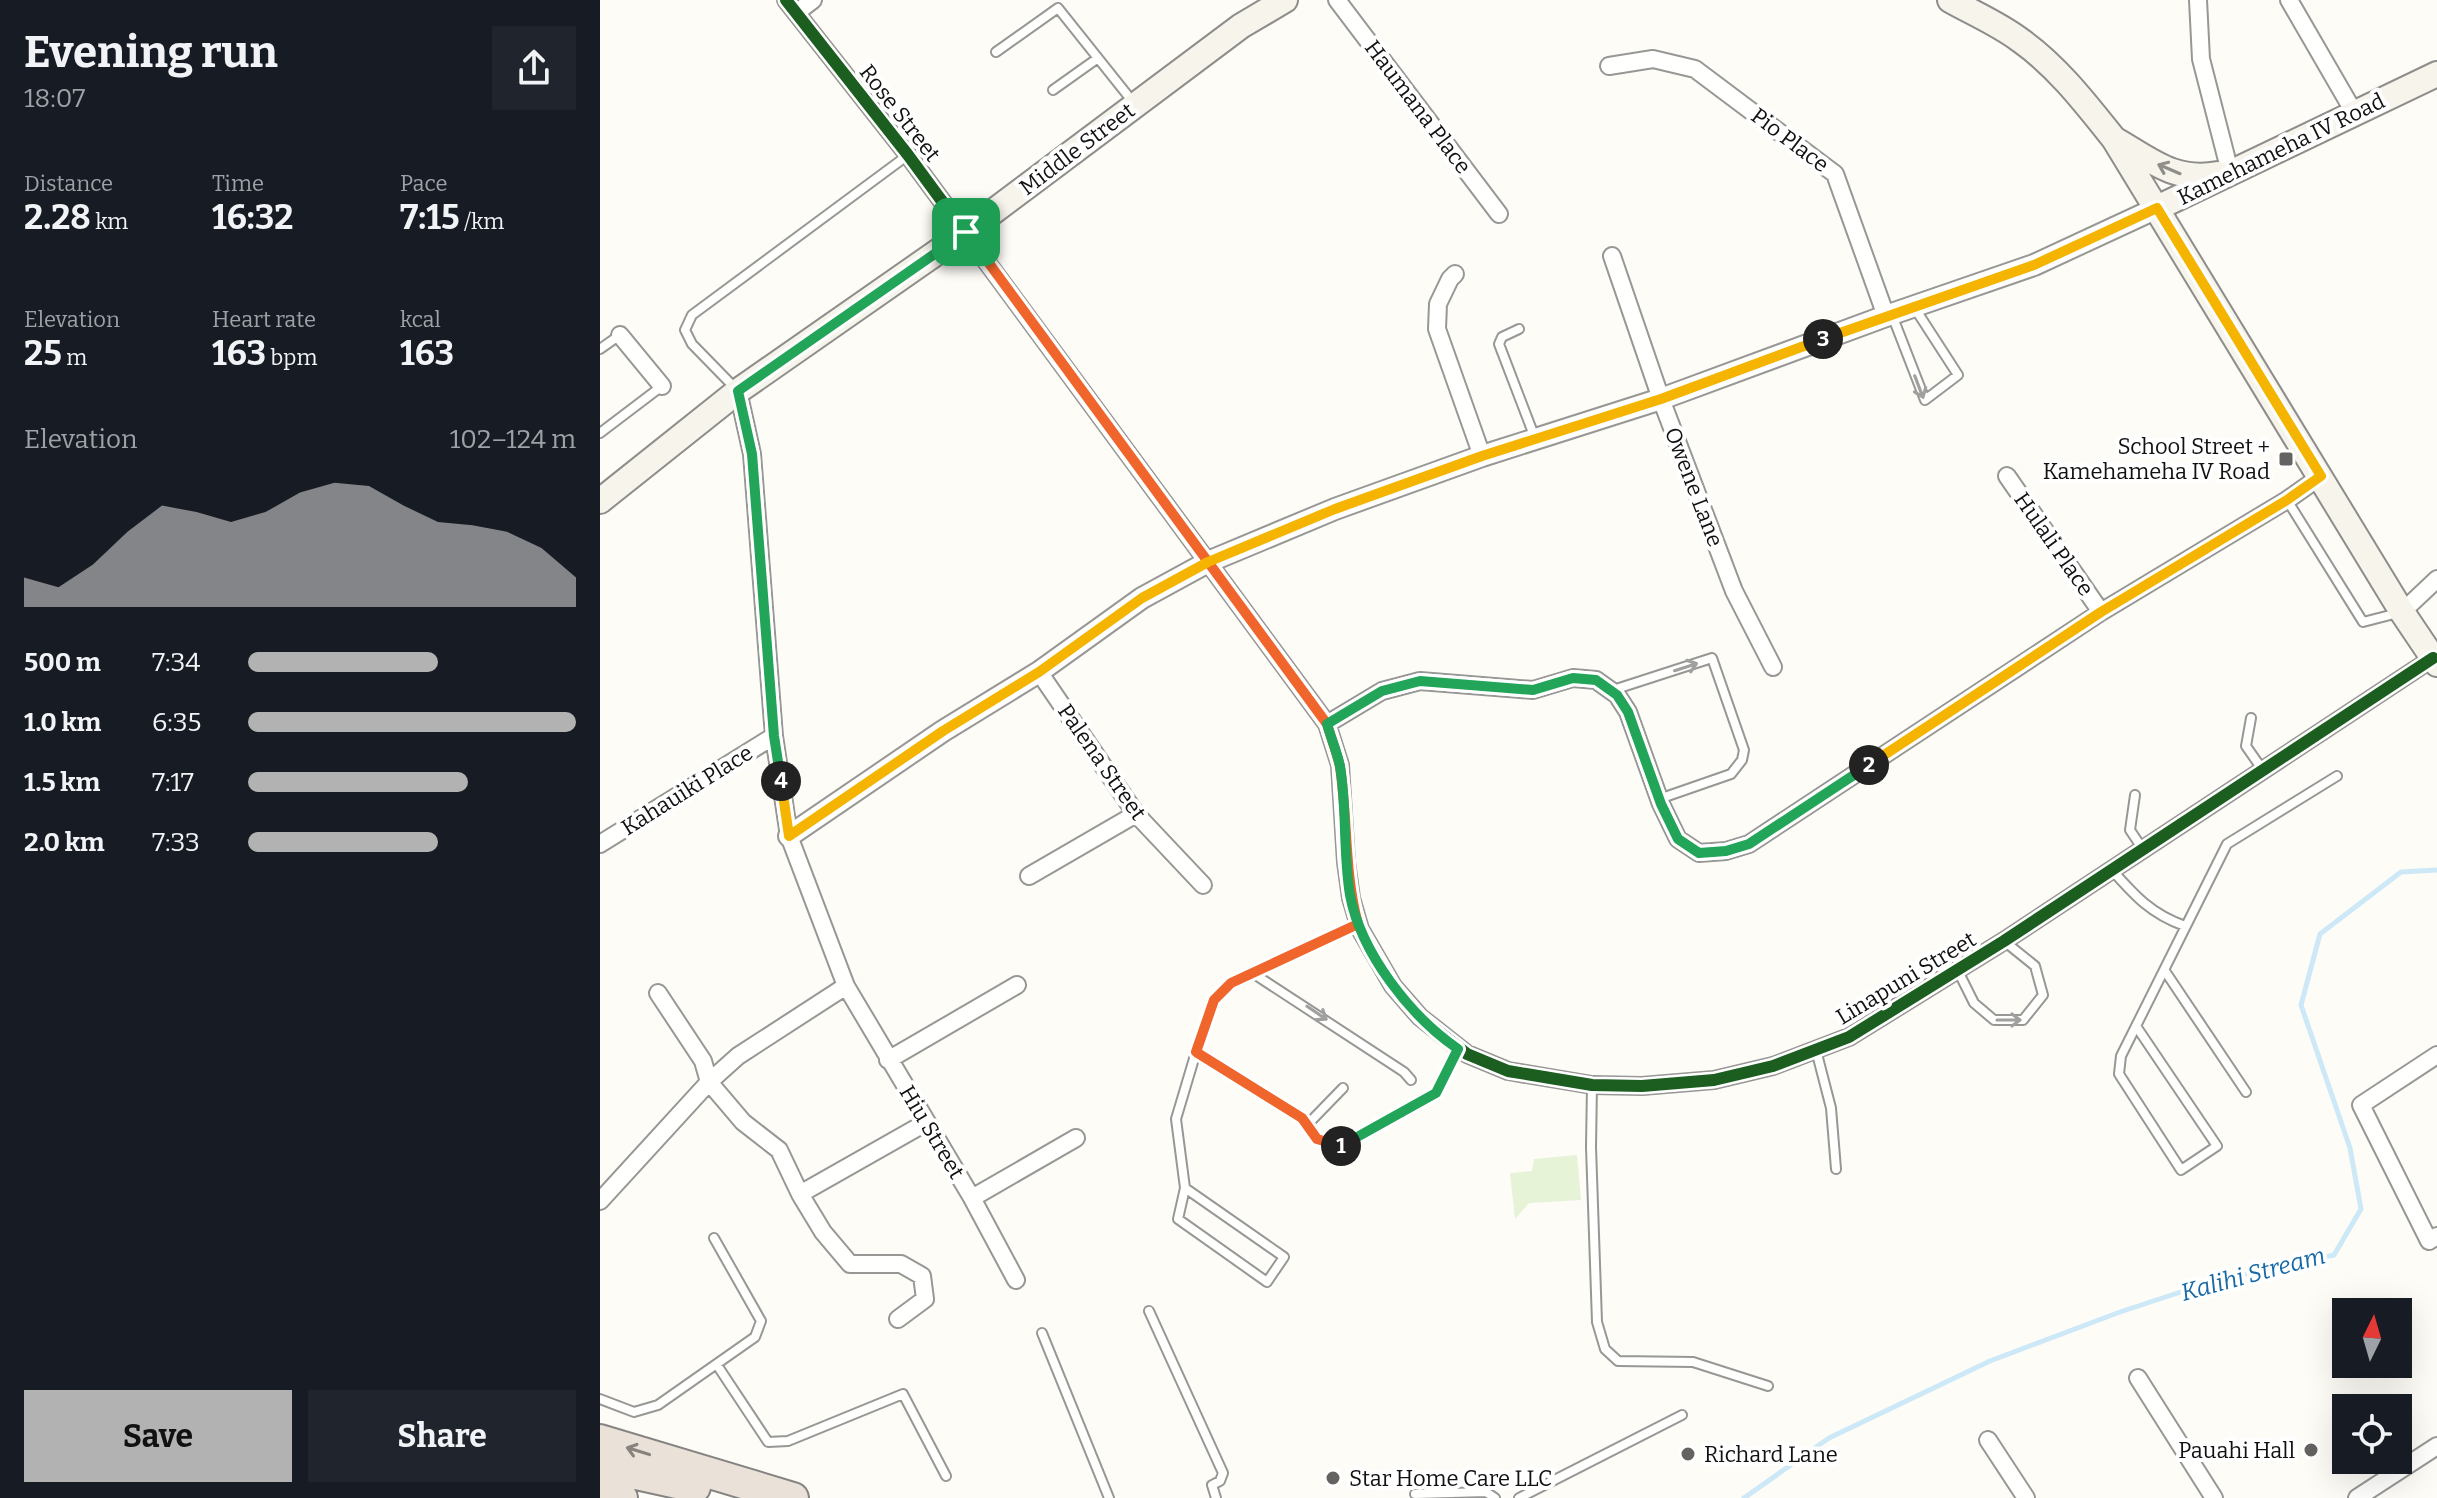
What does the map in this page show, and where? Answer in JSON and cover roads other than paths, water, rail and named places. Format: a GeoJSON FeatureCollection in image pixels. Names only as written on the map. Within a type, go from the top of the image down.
{"type":"FeatureCollection","features":[{"type":"Feature","properties":{"kind":"highway"},"geometry":{"type":"LineString","coordinates":[[600,1440],[793,1498]]}},
{"type":"Feature","properties":{"kind":"highway"},"geometry":{"type":"LineString","coordinates":[[600,1466],[748,1498]]}},
{"type":"Feature","properties":{"kind":"highway"},"geometry":{"type":"LineString","coordinates":[[600,1493],[622,1498]]}},
{"type":"Feature","properties":{"kind":"main road","name":"Middle Street"},"geometry":{"type":"LineString","coordinates":[[600,501],[738,391],[966,232],[1241,26],[1285,0]]}},
{"type":"Feature","properties":{"kind":"main road"},"geometry":{"type":"LineString","coordinates":[[1950,0],[2020,39],[2064,80],[2114,139],[2402,612],[2435,661]]}},
{"type":"Feature","properties":{"kind":"main road","name":"Kamehameha IV Road"},"geometry":{"type":"LineString","coordinates":[[2157,208],[2437,74]]}},
{"type":"Feature","properties":{"kind":"main road"},"geometry":{"type":"LineString","coordinates":[[2114,139],[2170,171],[2197,178],[2230,172]]}},
{"type":"Feature","properties":{"kind":"street"},"geometry":{"type":"LineString","coordinates":[[791,6],[813,0]]}},
{"type":"Feature","properties":{"kind":"street","name":"Haumana Place"},"geometry":{"type":"LineString","coordinates":[[1337,0],[1499,214]]}},
{"type":"Feature","properties":{"kind":"street"},"geometry":{"type":"LineString","coordinates":[[2198,0],[2201,59],[2230,172]]}},
{"type":"Feature","properties":{"kind":"street"},"geometry":{"type":"LineString","coordinates":[[2289,0],[2355,114]]}},
{"type":"Feature","properties":{"kind":"street","name":"Rose Street"},"geometry":{"type":"LineString","coordinates":[[791,6],[966,232],[1208,562]]}},
{"type":"Feature","properties":{"kind":"street","name":"Pio Place"},"geometry":{"type":"LineString","coordinates":[[1609,66],[1653,59],[1695,69],[1835,174],[1889,315]]}},
{"type":"Feature","properties":{"kind":"street","name":"Kamehameha IV Road"},"geometry":{"type":"LineString","coordinates":[[789,836],[943,731],[1039,672],[1142,598],[1208,562],[1335,509],[1482,456],[1661,399],[2034,265],[2157,208]]}},
{"type":"Feature","properties":{"kind":"street","name":"Owene Lane"},"geometry":{"type":"LineString","coordinates":[[1612,256],[1661,399],[1734,591],[1773,667]]}},
{"type":"Feature","properties":{"kind":"street"},"geometry":{"type":"LineString","coordinates":[[1455,274],[1438,304],[1437,329],[1482,456]]}},
{"type":"Feature","properties":{"kind":"street"},"geometry":{"type":"LineString","coordinates":[[620,335],[662,386]]}},
{"type":"Feature","properties":{"kind":"street"},"geometry":{"type":"LineString","coordinates":[[600,1201],[709,1082],[738,1056],[846,986],[789,836],[774,736],[752,454],[738,391]]}},
{"type":"Feature","properties":{"kind":"street","name":"Hulali Place"},"geometry":{"type":"LineString","coordinates":[[2007,476],[2101,612]]}},
{"type":"Feature","properties":{"kind":"street"},"geometry":{"type":"LineString","coordinates":[[1327,724],[1382,691],[1420,681],[1533,690],[1573,678],[1596,680],[1612,691],[1628,712],[1659,799],[1678,839],[1699,853],[1726,851],[1749,844],[2101,612],[2287,500],[2321,476]]}},
{"type":"Feature","properties":{"kind":"street","name":"Linapuni Street"},"geometry":{"type":"LineString","coordinates":[[1208,562],[1327,724],[1340,765],[1351,898],[1358,924],[1393,986],[1420,1017],[1458,1049],[1508,1071],[1592,1085],[1642,1086],[1714,1080],[1773,1066],[1849,1037],[1958,971],[2262,769],[2435,661]]}},
{"type":"Feature","properties":{"kind":"street"},"geometry":{"type":"LineString","coordinates":[[2402,612],[2437,579]]}},
{"type":"Feature","properties":{"kind":"street","name":"Palena Street"},"geometry":{"type":"LineString","coordinates":[[1039,672],[1136,814],[1203,885]]}},
{"type":"Feature","properties":{"kind":"street","name":"Kahauiki Place"},"geometry":{"type":"LineString","coordinates":[[600,844],[774,736]]}},
{"type":"Feature","properties":{"kind":"street"},"geometry":{"type":"LineString","coordinates":[[1029,876],[1136,814]]}},
{"type":"Feature","properties":{"kind":"street"},"geometry":{"type":"LineString","coordinates":[[888,1060],[1017,985]]}},
{"type":"Feature","properties":{"kind":"street","name":"Hiu Street"},"geometry":{"type":"LineString","coordinates":[[846,986],[972,1198],[1016,1280]]}},
{"type":"Feature","properties":{"kind":"street"},"geometry":{"type":"LineString","coordinates":[[658,993],[703,1061],[709,1082],[743,1122],[779,1150],[823,1232],[850,1264],[901,1264],[922,1276],[925,1299],[898,1319]]}},
{"type":"Feature","properties":{"kind":"street"},"geometry":{"type":"LineString","coordinates":[[2433,1239],[2361,1105],[2437,1055]]}},
{"type":"Feature","properties":{"kind":"street"},"geometry":{"type":"LineString","coordinates":[[800,1194],[927,1122]]}},
{"type":"Feature","properties":{"kind":"street"},"geometry":{"type":"LineString","coordinates":[[972,1198],[1076,1138]]}},
{"type":"Feature","properties":{"kind":"street"},"geometry":{"type":"LineString","coordinates":[[2138,1378],[2214,1498]]}},
{"type":"Feature","properties":{"kind":"street"},"geometry":{"type":"LineString","coordinates":[[1988,1440],[2026,1498]]}},
{"type":"Feature","properties":{"kind":"street"},"geometry":{"type":"LineString","coordinates":[[2357,1498],[2437,1446]]}},
{"type":"Feature","properties":{"kind":"lane"},"geometry":{"type":"LineString","coordinates":[[996,52],[1058,8],[1136,105]]}},
{"type":"Feature","properties":{"kind":"lane"},"geometry":{"type":"LineString","coordinates":[[1053,90],[1098,58]]}},
{"type":"Feature","properties":{"kind":"lane"},"geometry":{"type":"LineString","coordinates":[[738,391],[692,344],[685,330],[692,315],[908,155]]}},
{"type":"Feature","properties":{"kind":"lane"},"geometry":{"type":"LineString","coordinates":[[1889,315],[1925,400],[1958,375],[1913,306]]}},
{"type":"Feature","properties":{"kind":"lane"},"geometry":{"type":"LineString","coordinates":[[1519,329],[1502,337],[1499,344],[1536,439]]}},
{"type":"Feature","properties":{"kind":"lane"},"geometry":{"type":"LineString","coordinates":[[600,349],[620,335]]}},
{"type":"Feature","properties":{"kind":"lane"},"geometry":{"type":"LineString","coordinates":[[600,433],[662,386]]}},
{"type":"Feature","properties":{"kind":"lane"},"geometry":{"type":"LineString","coordinates":[[2287,500],[2363,622],[2402,612]]}},
{"type":"Feature","properties":{"kind":"lane"},"geometry":{"type":"LineString","coordinates":[[1612,691],[1712,658],[1744,750],[1742,760],[1731,774],[1659,799]]}},
{"type":"Feature","properties":{"kind":"lane"},"geometry":{"type":"LineString","coordinates":[[2251,718],[2246,746],[2262,769]]}},
{"type":"Feature","properties":{"kind":"lane"},"geometry":{"type":"LineString","coordinates":[[2136,1026],[2217,1146],[2181,1170],[2119,1074],[2121,1056],[2136,1026],[2165,971],[2227,844],[2337,776]]}},
{"type":"Feature","properties":{"kind":"lane"},"geometry":{"type":"LineString","coordinates":[[2135,795],[2130,830],[2142,848]]}},
{"type":"Feature","properties":{"kind":"lane"},"geometry":{"type":"LineString","coordinates":[[2111,869],[2139,901],[2168,920],[2185,926]]}},
{"type":"Feature","properties":{"kind":"lane"},"geometry":{"type":"LineString","coordinates":[[1185,1188],[1284,1257],[1267,1282],[1178,1219],[1185,1188],[1176,1119],[1214,1000],[1238,978],[1358,924]]}},
{"type":"Feature","properties":{"kind":"lane"},"geometry":{"type":"LineString","coordinates":[[1958,971],[1974,1003],[1994,1020],[2023,1020],[2043,995],[2035,966],[2004,941]]}},
{"type":"Feature","properties":{"kind":"lane"},"geometry":{"type":"LineString","coordinates":[[2165,971],[2246,1092]]}},
{"type":"Feature","properties":{"kind":"lane"},"geometry":{"type":"LineString","coordinates":[[1251,972],[1404,1072],[1411,1080]]}},
{"type":"Feature","properties":{"kind":"lane"},"geometry":{"type":"LineString","coordinates":[[1196,1052],[1302,1118],[1317,1139],[1343,1146],[1436,1093],[1458,1049]]}},
{"type":"Feature","properties":{"kind":"lane"},"geometry":{"type":"LineString","coordinates":[[1816,1050],[1831,1108],[1836,1169]]}},
{"type":"Feature","properties":{"kind":"lane"},"geometry":{"type":"LineString","coordinates":[[1592,1085],[1596,1306],[1605,1349],[1618,1361],[1693,1362],[1768,1386]]}},
{"type":"Feature","properties":{"kind":"lane"},"geometry":{"type":"LineString","coordinates":[[1308,1124],[1343,1088]]}},
{"type":"Feature","properties":{"kind":"lane"},"geometry":{"type":"LineString","coordinates":[[600,1399],[634,1412],[658,1405],[755,1337],[761,1321],[714,1238]]}},
{"type":"Feature","properties":{"kind":"lane"},"geometry":{"type":"LineString","coordinates":[[1149,1311],[1223,1473],[1220,1481],[1212,1485],[1216,1498]]}},
{"type":"Feature","properties":{"kind":"lane"},"geometry":{"type":"LineString","coordinates":[[1042,1333],[1109,1498]]}},
{"type":"Feature","properties":{"kind":"lane"},"geometry":{"type":"LineString","coordinates":[[717,1365],[768,1442],[788,1441],[903,1394],[946,1476]]}},
{"type":"Feature","properties":{"kind":"lane"},"geometry":{"type":"LineString","coordinates":[[1519,1498],[1682,1415]]}},
{"type":"Feature","properties":{"kind":"lane"},"geometry":{"type":"LineString","coordinates":[[1415,1494],[1486,1492],[1495,1498]]}},
{"type":"Feature","properties":{"kind":"waterway","name":"Kalihi Stream"},"geometry":{"type":"LineString","coordinates":[[1744,1498],[1829,1438],[1990,1361],[2120,1312],[2214,1281],[2334,1255],[2361,1209],[2350,1148],[2301,1005],[2320,934],[2401,872],[2437,870]]}},
{"type":"Feature","properties":{"kind":"place","name":"School Street + Kamehameha IV Road"},"geometry":{"type":"Point","coordinates":[2286,459]}},
{"type":"Feature","properties":{"kind":"place","name":"Pauahi Hall"},"geometry":{"type":"Point","coordinates":[2311,1450]}},
{"type":"Feature","properties":{"kind":"place","name":"Richard Lane"},"geometry":{"type":"Point","coordinates":[1688,1454]}},
{"type":"Feature","properties":{"kind":"place","name":"Star Home Care LLC"},"geometry":{"type":"Point","coordinates":[1333,1478]}}]}
